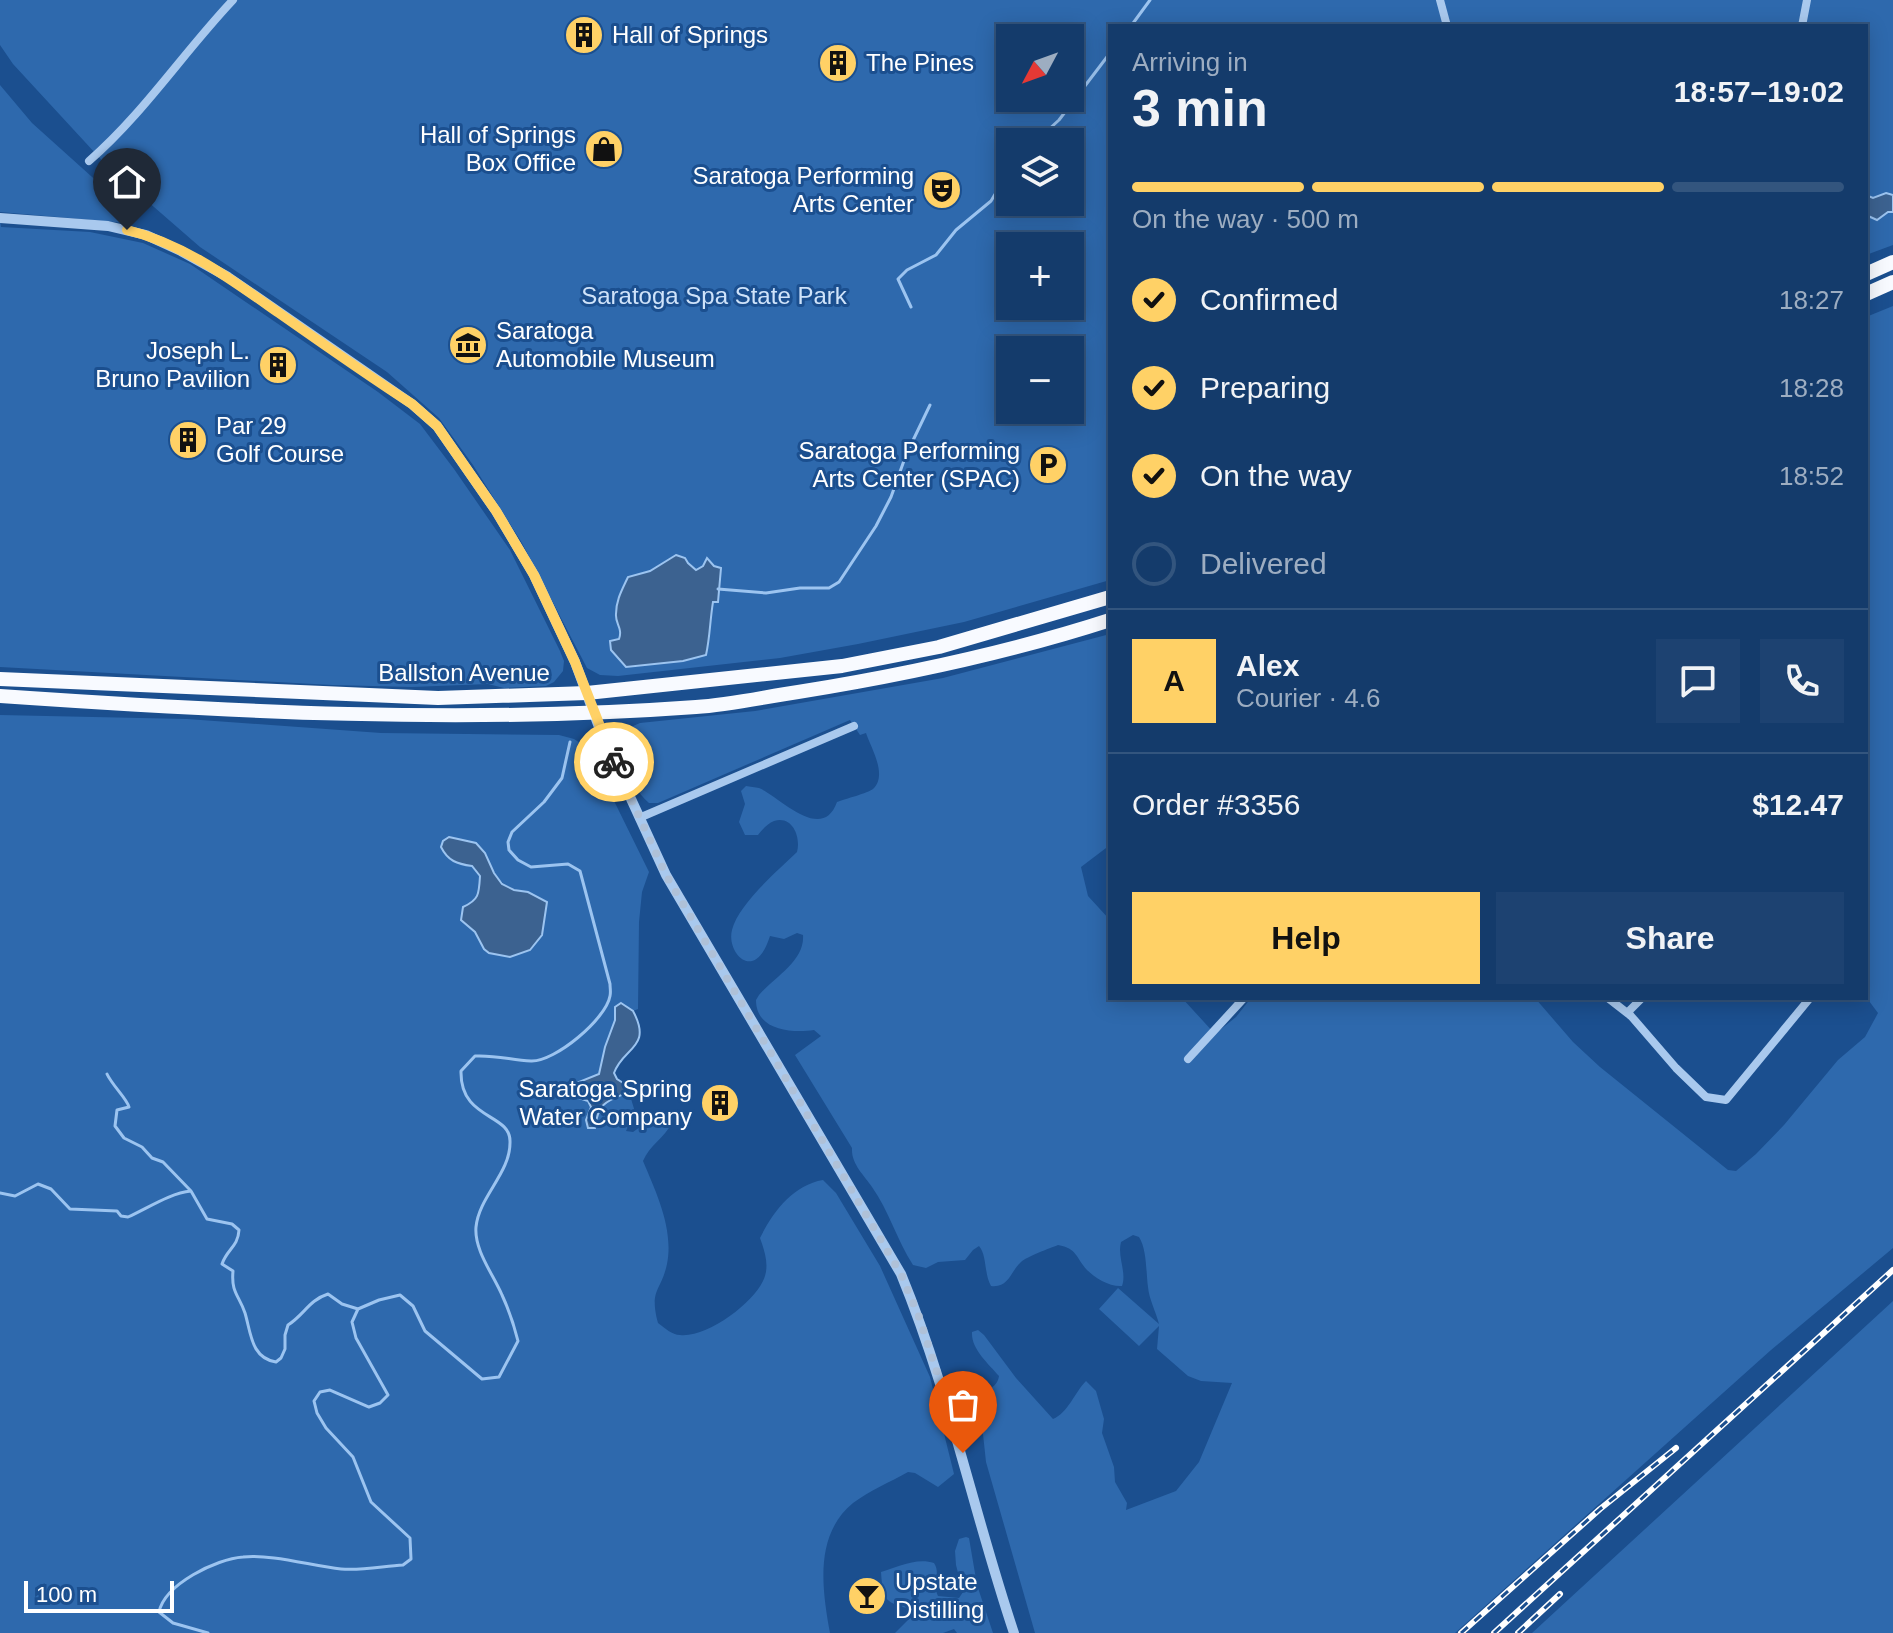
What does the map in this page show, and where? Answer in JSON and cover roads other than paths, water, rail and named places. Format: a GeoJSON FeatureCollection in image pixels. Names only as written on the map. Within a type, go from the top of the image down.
{"type":"FeatureCollection","features":[{"type":"Feature","properties":{"kind":"highway"},"geometry":{"type":"LineString","coordinates":[[1868,273],[1893,262]]}},
{"type":"Feature","properties":{"kind":"highway"},"geometry":{"type":"LineString","coordinates":[[1868,293],[1893,282]]}},
{"type":"Feature","properties":{"kind":"highway","name":"Ballston Avenue"},"geometry":{"type":"LineString","coordinates":[[0,679],[438,698],[587,693],[842,666],[939,647],[1108,598]]}},
{"type":"Feature","properties":{"kind":"highway","name":"Ballston Avenue"},"geometry":{"type":"LineString","coordinates":[[0,696],[361,714],[543,715],[699,707],[877,679],[1006,651],[1108,621]]}},
{"type":"Feature","properties":{"kind":"street"},"geometry":{"type":"LineString","coordinates":[[89,161],[145,106],[233,0]]}},
{"type":"Feature","properties":{"kind":"street"},"geometry":{"type":"LineString","coordinates":[[1440,0],[1446,24]]}},
{"type":"Feature","properties":{"kind":"street"},"geometry":{"type":"LineString","coordinates":[[1802,24],[1807,0]]}},
{"type":"Feature","properties":{"kind":"street"},"geometry":{"type":"LineString","coordinates":[[0,218],[108,226],[146,235],[181,251],[228,277],[412,404],[437,426],[496,511],[534,575],[666,875],[901,1274],[919,1317],[956,1428],[1014,1633]]}},
{"type":"Feature","properties":{"kind":"street"},"geometry":{"type":"LineString","coordinates":[[639,818],[854,726]]}},
{"type":"Feature","properties":{"kind":"street"},"geometry":{"type":"LineString","coordinates":[[1188,1059],[1242,1000]]}},
{"type":"Feature","properties":{"kind":"street"},"geometry":{"type":"LineString","coordinates":[[1611,1000],[1627,1013],[1706,1097],[1714,1100],[1726,1100],[1732,1096],[1808,1000]]}},
{"type":"Feature","properties":{"kind":"street"},"geometry":{"type":"LineString","coordinates":[[1627,1013],[1640,1000]]}},
{"type":"Feature","properties":{"kind":"waterway"},"geometry":{"type":"LineString","coordinates":[[1132,24],[1150,0]]}},
{"type":"Feature","properties":{"kind":"waterway"},"geometry":{"type":"LineString","coordinates":[[1050,128],[1108,56]]}},
{"type":"Feature","properties":{"kind":"waterway"},"geometry":{"type":"LineString","coordinates":[[911,307],[898,279],[907,270],[936,255],[956,230],[991,201],[996,193]]}},
{"type":"Feature","properties":{"kind":"waterway"},"geometry":{"type":"LineString","coordinates":[[718,589],[766,593],[829,588],[839,582],[891,497],[906,455],[930,405]]}},
{"type":"Feature","properties":{"kind":"waterway"},"geometry":{"type":"LineString","coordinates":[[208,1633],[173,1623],[159,1612],[163,1602],[181,1583],[219,1562],[254,1557],[356,1569],[403,1565],[411,1559],[410,1538],[371,1502],[353,1457],[326,1428],[314,1401],[320,1392],[330,1390],[369,1407],[380,1403],[388,1395],[356,1338],[352,1322],[358,1309],[400,1295],[413,1306],[425,1331],[482,1379],[499,1377],[518,1341],[507,1306],[476,1236],[478,1216],[506,1164],[510,1141],[502,1125],[468,1099],[461,1071],[475,1056],[531,1061],[553,1054],[590,1027],[610,996],[610,984],[580,871],[568,864],[531,867],[518,860],[509,850],[512,832],[544,802],[562,778],[570,742]]}},
{"type":"Feature","properties":{"kind":"waterway"},"geometry":{"type":"LineString","coordinates":[[107,1074],[129,1107],[117,1110],[115,1126],[124,1138],[163,1162],[191,1191]]}},
{"type":"Feature","properties":{"kind":"waterway"},"geometry":{"type":"LineString","coordinates":[[0,1193],[15,1196],[38,1184],[51,1189],[70,1209],[117,1211],[121,1216],[128,1217],[167,1198],[191,1191],[207,1219],[232,1224],[239,1230],[237,1240],[222,1264],[233,1271],[234,1289],[245,1313],[253,1344],[268,1360],[276,1362],[281,1358],[288,1325],[321,1297],[328,1294],[342,1304],[358,1309]]}},
{"type":"Feature","properties":{"kind":"railway"},"geometry":{"type":"LineString","coordinates":[[1494,1633],[1893,1270]]}},
{"type":"Feature","properties":{"kind":"railway"},"geometry":{"type":"LineString","coordinates":[[1461,1633],[1600,1509],[1676,1448]]}},
{"type":"Feature","properties":{"kind":"railway"},"geometry":{"type":"LineString","coordinates":[[1518,1633],[1560,1594]]}},
{"type":"Feature","properties":{"kind":"place","name":"Hall of Springs"},"geometry":{"type":"Point","coordinates":[584,35]}},
{"type":"Feature","properties":{"kind":"place","name":"The Pines"},"geometry":{"type":"Point","coordinates":[838,63]}},
{"type":"Feature","properties":{"kind":"place","name":"Hall of Springs Box Office"},"geometry":{"type":"Point","coordinates":[604,149]}},
{"type":"Feature","properties":{"kind":"place","name":"Saratoga Performing Arts Center"},"geometry":{"type":"Point","coordinates":[942,190]}},
{"type":"Feature","properties":{"kind":"place","name":"Saratoga Automobile Museum"},"geometry":{"type":"Point","coordinates":[468,345]}},
{"type":"Feature","properties":{"kind":"place","name":"Joseph L. Bruno Pavilion"},"geometry":{"type":"Point","coordinates":[278,365]}},
{"type":"Feature","properties":{"kind":"place","name":"Par 29 Golf Course"},"geometry":{"type":"Point","coordinates":[188,440]}},
{"type":"Feature","properties":{"kind":"place","name":"Saratoga Performing Arts Center (SPAC)"},"geometry":{"type":"Point","coordinates":[1048,465]}},
{"type":"Feature","properties":{"kind":"place","name":"Saratoga Spring Water Company"},"geometry":{"type":"Point","coordinates":[720,1103]}},
{"type":"Feature","properties":{"kind":"place","name":"Upstate Distilling"},"geometry":{"type":"Point","coordinates":[867,1596]}},
{"type":"Feature","properties":{"kind":"park label","name":"Saratoga Spa State Park"},"geometry":{"type":"Point","coordinates":[714,296]}}]}
